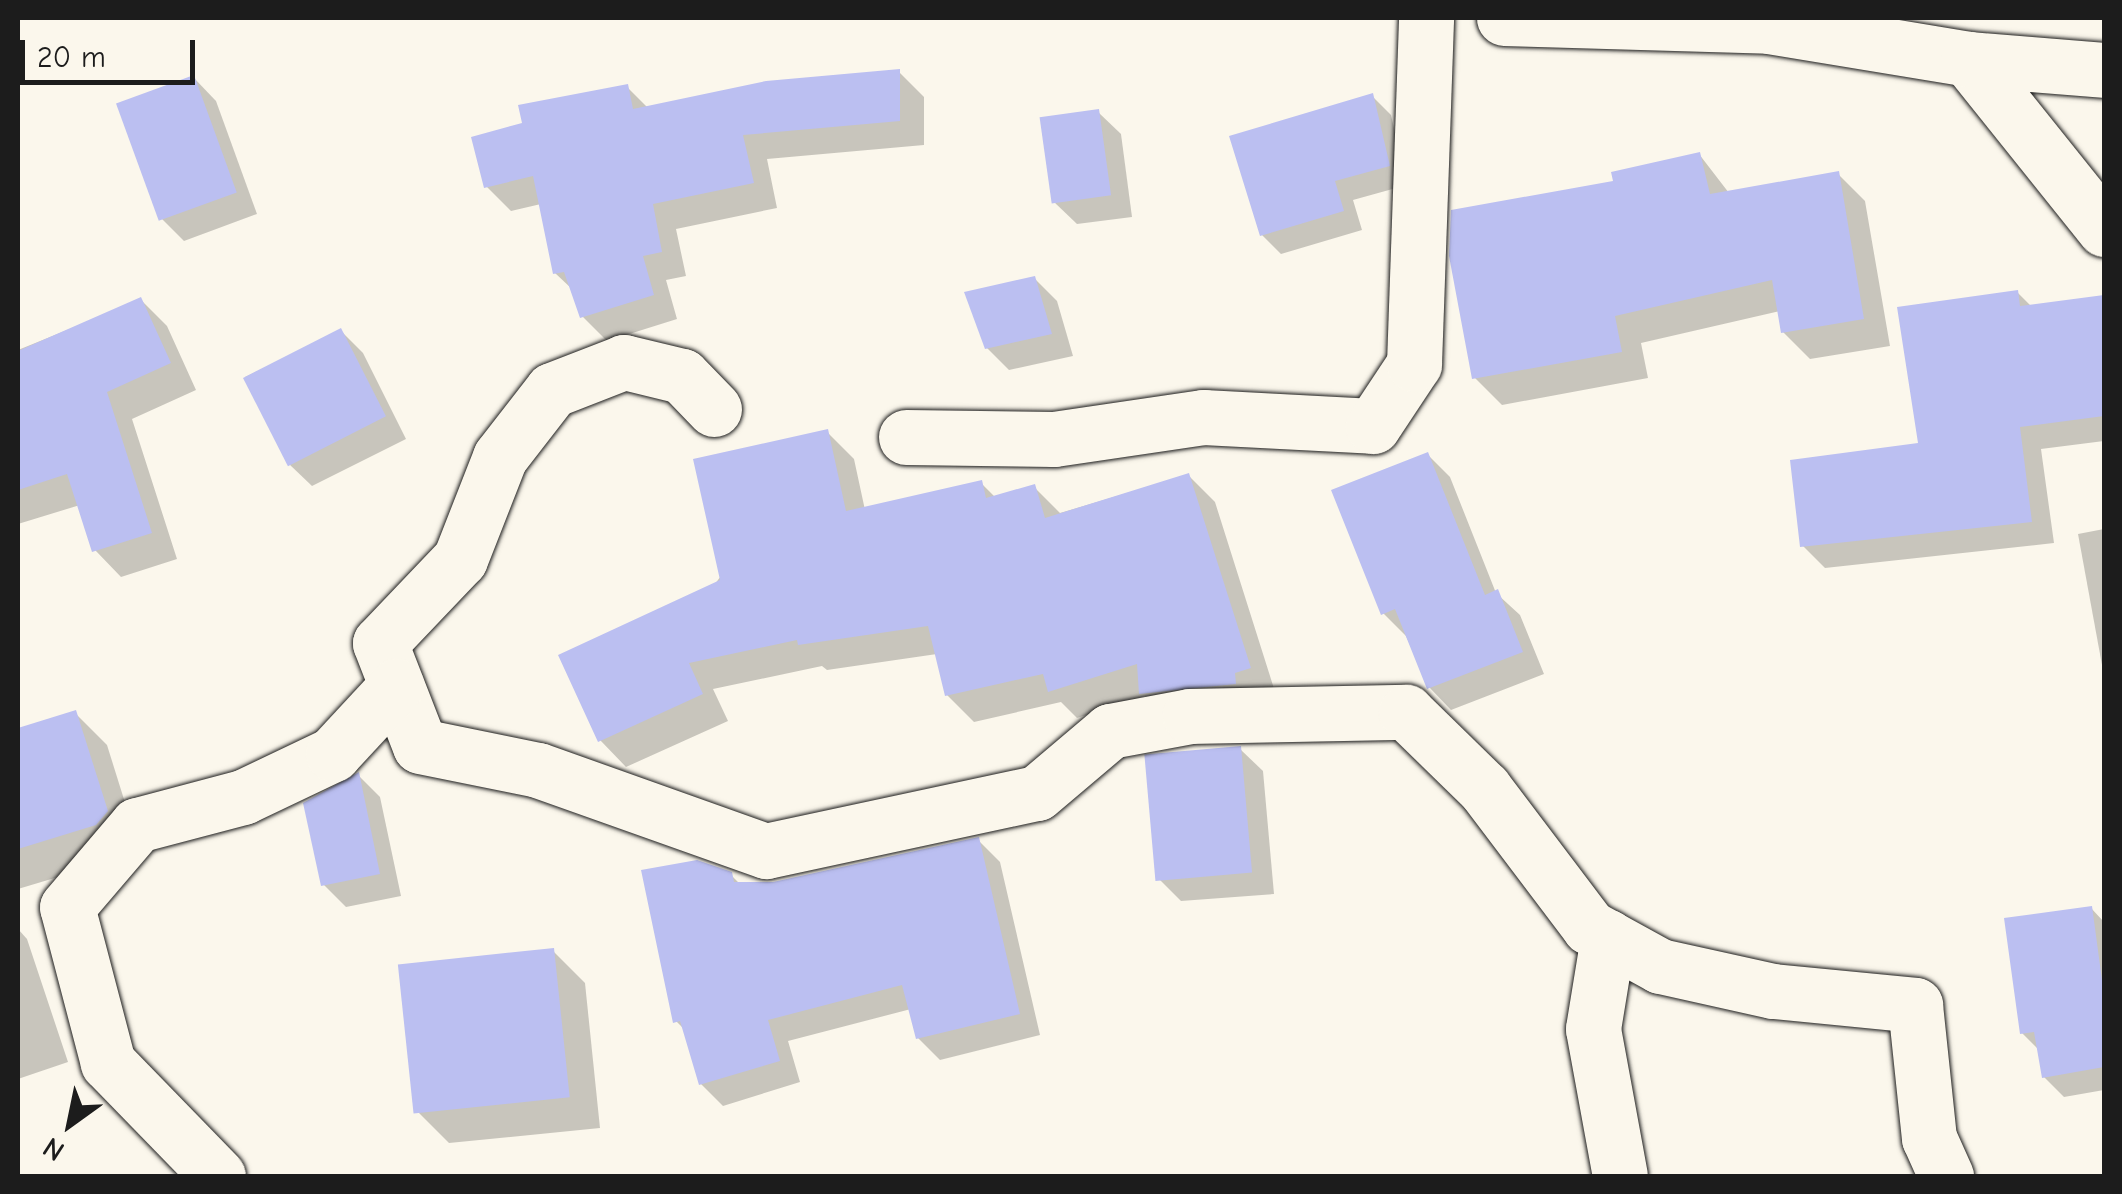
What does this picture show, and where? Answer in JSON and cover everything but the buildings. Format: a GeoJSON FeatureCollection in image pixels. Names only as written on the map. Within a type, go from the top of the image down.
{"type":"FeatureCollection","features":[{"type":"Feature","properties":{"kind":"street"},"geometry":{"type":"LineString","coordinates":[[906,437],[1054,439],[1203,417],[1373,426],[1414,364],[1426,18]]}},
{"type":"Feature","properties":{"kind":"street"},"geometry":{"type":"LineString","coordinates":[[1504,18],[1769,22],[1968,59],[2104,70]]}},
{"type":"Feature","properties":{"kind":"street"},"geometry":{"type":"LineString","coordinates":[[1968,59],[2104,229]]}},
{"type":"Feature","properties":{"kind":"street"},"geometry":{"type":"LineString","coordinates":[[714,409],[682,376],[624,362],[552,390],[500,457],[460,559],[380,643],[420,746],[538,770],[766,851],[1037,793],[1110,732],[1190,716],[1406,712],[1484,788],[1589,927],[1679,970],[1773,991],[1916,1006],[1929,1138],[1946,1176]]}},
{"type":"Feature","properties":{"kind":"street"},"geometry":{"type":"LineString","coordinates":[[218,1176],[108,1063],[67,906],[136,825],[243,797],[333,754],[396,686]]}},
{"type":"Feature","properties":{"kind":"street"},"geometry":{"type":"LineString","coordinates":[[1608,937],[1593,1029],[1620,1176]]}}]}
